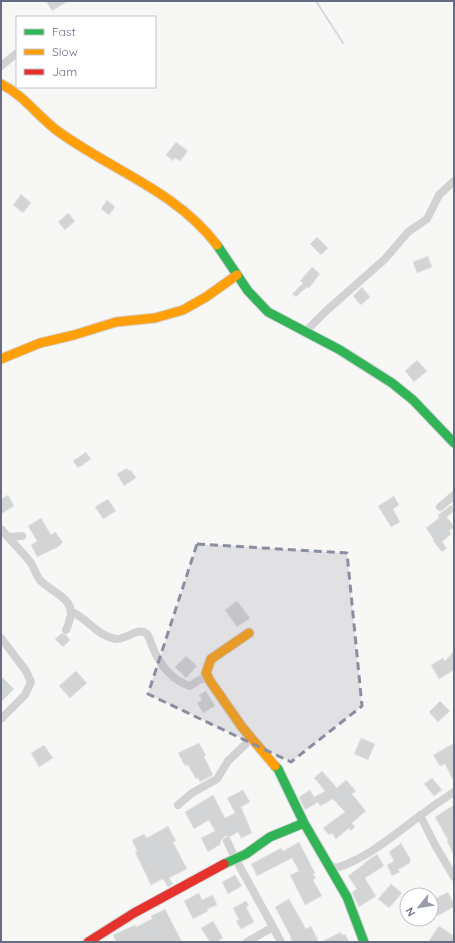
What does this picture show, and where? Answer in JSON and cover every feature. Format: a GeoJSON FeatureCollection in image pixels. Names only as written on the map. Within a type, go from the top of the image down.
{"type":"FeatureCollection","features":[{"type":"Feature","properties":{"kind":"street"},"geometry":{"type":"LineString","coordinates":[[1,66],[16,54]]}},
{"type":"Feature","properties":{"kind":"street"},"geometry":{"type":"LineString","coordinates":[[1,84],[16,92],[49,124],[80,147],[159,191],[179,206],[198,223],[219,248],[249,294],[257,303],[268,312],[364,364],[387,379],[407,395],[454,443]]}},
{"type":"Feature","properties":{"kind":"street"},"geometry":{"type":"LineString","coordinates":[[305,332],[326,311],[385,259],[408,232],[427,218],[439,195],[454,181]]}},
{"type":"Feature","properties":{"kind":"street"},"geometry":{"type":"LineString","coordinates":[[1,359],[40,343],[74,335],[116,322],[155,318],[183,310],[206,297],[237,275]]}},
{"type":"Feature","properties":{"kind":"street"},"geometry":{"type":"LineString","coordinates":[[440,507],[454,495]]}},
{"type":"Feature","properties":{"kind":"street"},"geometry":{"type":"LineString","coordinates":[[1,529],[30,563],[40,579],[63,598],[71,608],[72,612],[66,630]]}},
{"type":"Feature","properties":{"kind":"street"},"geometry":{"type":"LineString","coordinates":[[8,537],[22,536]]}},
{"type":"Feature","properties":{"kind":"street"},"geometry":{"type":"LineString","coordinates":[[72,612],[84,619],[102,634],[117,639],[125,638],[137,632],[144,632],[148,635],[159,662],[177,681],[190,686],[199,680],[208,677]]}},
{"type":"Feature","properties":{"kind":"street"},"geometry":{"type":"LineString","coordinates":[[249,633],[211,659],[206,672],[251,739],[278,769],[304,823],[332,867],[347,897],[364,942]]}},
{"type":"Feature","properties":{"kind":"street"},"geometry":{"type":"LineString","coordinates":[[1,638],[26,671],[31,682],[25,695],[1,719]]}},
{"type":"Feature","properties":{"kind":"street"},"geometry":{"type":"LineString","coordinates":[[178,805],[192,793],[216,779],[228,761],[251,739]]}},
{"type":"Feature","properties":{"kind":"street"},"geometry":{"type":"LineString","coordinates":[[332,867],[353,862],[371,851],[454,792]]}},
{"type":"Feature","properties":{"kind":"street"},"geometry":{"type":"LineString","coordinates":[[420,815],[435,846],[454,878]]}},
{"type":"Feature","properties":{"kind":"street"},"geometry":{"type":"LineString","coordinates":[[88,942],[134,913],[235,858],[246,854],[270,837],[304,823]]}},
{"type":"Feature","properties":{"kind":"street"},"geometry":{"type":"LineString","coordinates":[[227,841],[281,942]]}},
{"type":"Feature","properties":{"kind":"street"},"geometry":{"type":"LineString","coordinates":[[247,942],[273,927]]}},
{"type":"Feature","properties":{"kind":"highlighted area"},"geometry":{"type":"Polygon","coordinates":[[[197,544],[347,553],[362,706],[291,762],[148,694],[197,544]]]}},
{"type":"Feature","properties":{"kind":"building"},"geometry":{"type":"Polygon","coordinates":[[[46,1],[68,1],[52,11],[46,1]]]}},
{"type":"Feature","properties":{"kind":"building"},"geometry":{"type":"Polygon","coordinates":[[[176,142],[188,151],[180,161],[175,158],[173,161],[166,155],[176,142]]]}},
{"type":"Feature","properties":{"kind":"building"},"geometry":{"type":"Polygon","coordinates":[[[21,194],[31,203],[23,213],[13,205],[21,194]]]}},
{"type":"Feature","properties":{"kind":"building"},"geometry":{"type":"Polygon","coordinates":[[[107,200],[115,207],[109,215],[101,209],[107,200]]]}},
{"type":"Feature","properties":{"kind":"building"},"geometry":{"type":"Polygon","coordinates":[[[68,213],[75,221],[65,230],[58,222],[68,213]]]}},
{"type":"Feature","properties":{"kind":"building"},"geometry":{"type":"Polygon","coordinates":[[[317,237],[328,248],[321,255],[310,244],[317,237]]]}},
{"type":"Feature","properties":{"kind":"building"},"geometry":{"type":"Polygon","coordinates":[[[428,256],[432,267],[417,273],[413,262],[428,256]]]}},
{"type":"Feature","properties":{"kind":"building"},"geometry":{"type":"Polygon","coordinates":[[[312,267],[320,274],[309,288],[307,287],[296,297],[292,294],[303,283],[300,281],[312,267]]]}},
{"type":"Feature","properties":{"kind":"building"},"geometry":{"type":"Polygon","coordinates":[[[362,287],[370,297],[361,305],[353,296],[362,287]]]}},
{"type":"Feature","properties":{"kind":"building"},"geometry":{"type":"Polygon","coordinates":[[[417,360],[427,371],[414,382],[405,371],[417,360]]]}},
{"type":"Feature","properties":{"kind":"building"},"geometry":{"type":"Polygon","coordinates":[[[86,452],[91,459],[78,468],[73,461],[86,452]]]}},
{"type":"Feature","properties":{"kind":"building"},"geometry":{"type":"Polygon","coordinates":[[[127,468],[129,471],[131,470],[136,478],[124,486],[117,474],[127,468]]]}},
{"type":"Feature","properties":{"kind":"building"},"geometry":{"type":"Polygon","coordinates":[[[8,495],[14,506],[1,514],[1,499],[8,495]]]}},
{"type":"Feature","properties":{"kind":"building"},"geometry":{"type":"Polygon","coordinates":[[[394,496],[399,505],[393,509],[400,522],[391,527],[378,506],[394,496]]]}},
{"type":"Feature","properties":{"kind":"building"},"geometry":{"type":"Polygon","coordinates":[[[108,499],[116,511],[103,519],[95,507],[108,499]]]}},
{"type":"Feature","properties":{"kind":"building"},"geometry":{"type":"Polygon","coordinates":[[[451,505],[454,511],[447,517],[454,527],[449,531],[451,534],[442,542],[447,548],[442,552],[433,541],[434,540],[426,528],[439,518],[438,515],[451,505]]]}},
{"type":"Feature","properties":{"kind":"building"},"geometry":{"type":"Polygon","coordinates":[[[41,518],[51,535],[55,532],[63,542],[58,547],[37,557],[31,545],[37,541],[28,526],[41,518]]]}},
{"type":"Feature","properties":{"kind":"building"},"geometry":{"type":"Polygon","coordinates":[[[237,601],[250,618],[237,627],[225,610],[237,601]]]}},
{"type":"Feature","properties":{"kind":"building"},"geometry":{"type":"Polygon","coordinates":[[[62,633],[70,640],[63,647],[55,639],[62,633]]]}},
{"type":"Feature","properties":{"kind":"building"},"geometry":{"type":"Polygon","coordinates":[[[454,651],[454,670],[439,679],[431,665],[443,658],[445,661],[454,651]]]}},
{"type":"Feature","properties":{"kind":"building"},"geometry":{"type":"Polygon","coordinates":[[[186,656],[197,666],[186,678],[175,667],[186,656]]]}},
{"type":"Feature","properties":{"kind":"building"},"geometry":{"type":"Polygon","coordinates":[[[76,671],[87,683],[70,698],[59,686],[76,671]]]}},
{"type":"Feature","properties":{"kind":"building"},"geometry":{"type":"Polygon","coordinates":[[[1,676],[14,689],[1,702],[1,676]]]}},
{"type":"Feature","properties":{"kind":"building"},"geometry":{"type":"Polygon","coordinates":[[[206,691],[215,706],[203,713],[197,703],[202,700],[199,695],[206,691]]]}},
{"type":"Feature","properties":{"kind":"building"},"geometry":{"type":"Polygon","coordinates":[[[440,701],[450,711],[438,722],[429,712],[440,701]]]}},
{"type":"Feature","properties":{"kind":"building"},"geometry":{"type":"Polygon","coordinates":[[[361,738],[375,744],[368,760],[354,754],[361,738]]]}},
{"type":"Feature","properties":{"kind":"building"},"geometry":{"type":"Polygon","coordinates":[[[199,743],[206,755],[204,756],[213,775],[200,782],[198,778],[196,779],[188,765],[185,766],[178,753],[199,743]]]}},
{"type":"Feature","properties":{"kind":"building"},"geometry":{"type":"Polygon","coordinates":[[[454,743],[454,782],[445,764],[440,766],[433,755],[454,743]]]}},
{"type":"Feature","properties":{"kind":"building"},"geometry":{"type":"Polygon","coordinates":[[[44,745],[53,758],[39,767],[31,753],[44,745]]]}},
{"type":"Feature","properties":{"kind":"building"},"geometry":{"type":"Polygon","coordinates":[[[322,771],[337,788],[346,780],[356,791],[352,794],[366,811],[352,823],[355,827],[351,831],[349,828],[336,839],[332,833],[329,835],[323,828],[345,812],[333,799],[320,806],[318,802],[305,810],[299,797],[310,790],[314,797],[325,791],[314,778],[322,771]]]}},
{"type":"Feature","properties":{"kind":"building"},"geometry":{"type":"Polygon","coordinates":[[[432,778],[442,790],[434,796],[424,784],[432,778]]]}},
{"type":"Feature","properties":{"kind":"building"},"geometry":{"type":"Polygon","coordinates":[[[243,790],[250,802],[241,807],[252,833],[241,838],[238,832],[230,837],[225,836],[220,842],[221,844],[208,852],[201,838],[215,831],[209,820],[194,829],[185,812],[213,795],[225,818],[235,813],[227,798],[243,790]]]}},
{"type":"Feature","properties":{"kind":"building"},"geometry":{"type":"Polygon","coordinates":[[[454,805],[454,856],[447,841],[448,840],[435,817],[454,805]]]}},
{"type":"Feature","properties":{"kind":"building"},"geometry":{"type":"Polygon","coordinates":[[[168,826],[176,841],[173,842],[187,869],[169,878],[173,884],[168,887],[163,879],[151,885],[135,852],[137,851],[132,840],[144,834],[147,838],[168,826]]]}},
{"type":"Feature","properties":{"kind":"building"},"geometry":{"type":"Polygon","coordinates":[[[299,842],[315,873],[313,874],[316,878],[313,880],[322,896],[305,905],[290,875],[299,871],[292,858],[257,876],[251,864],[281,848],[283,851],[299,842]]]}},
{"type":"Feature","properties":{"kind":"building"},"geometry":{"type":"Polygon","coordinates":[[[401,843],[411,860],[409,862],[410,863],[398,870],[400,872],[392,876],[387,865],[394,861],[389,852],[401,843]]]}},
{"type":"Feature","properties":{"kind":"building"},"geometry":{"type":"Polygon","coordinates":[[[377,854],[384,866],[365,878],[376,896],[359,907],[352,892],[357,889],[348,876],[377,854]]]}},
{"type":"Feature","properties":{"kind":"building"},"geometry":{"type":"Polygon","coordinates":[[[235,875],[242,886],[228,894],[222,882],[235,875]]]}},
{"type":"Feature","properties":{"kind":"building"},"geometry":{"type":"Polygon","coordinates":[[[391,884],[399,891],[399,896],[389,908],[378,899],[391,884]]]}},
{"type":"Feature","properties":{"kind":"building"},"geometry":{"type":"Polygon","coordinates":[[[448,892],[454,907],[439,915],[439,897],[448,892]]]}},
{"type":"Feature","properties":{"kind":"building"},"geometry":{"type":"Polygon","coordinates":[[[199,893],[202,900],[213,895],[217,905],[207,909],[208,911],[193,919],[184,901],[199,893]]]}},
{"type":"Feature","properties":{"kind":"building"},"geometry":{"type":"Polygon","coordinates":[[[289,899],[306,929],[311,926],[318,940],[315,942],[293,942],[290,938],[291,937],[275,907],[289,899]]]}},
{"type":"Feature","properties":{"kind":"building"},"geometry":{"type":"Polygon","coordinates":[[[246,901],[249,906],[246,907],[254,922],[241,929],[236,921],[239,920],[233,908],[246,901]]]}},
{"type":"Feature","properties":{"kind":"building"},"geometry":{"type":"Polygon","coordinates":[[[165,909],[182,942],[116,942],[113,935],[135,925],[136,927],[152,919],[151,916],[165,909]]]}},
{"type":"Feature","properties":{"kind":"building"},"geometry":{"type":"Polygon","coordinates":[[[213,921],[223,938],[217,942],[210,942],[201,928],[213,921]]]}},
{"type":"Feature","properties":{"kind":"building"},"geometry":{"type":"Polygon","coordinates":[[[439,926],[454,936],[454,942],[428,942],[439,926]]]}},
{"type":"Feature","properties":{"kind":"building"},"geometry":{"type":"Polygon","coordinates":[[[341,932],[342,935],[345,934],[349,942],[321,942],[341,932]]]}},
{"type":"Feature","properties":{"kind":"waterway"},"geometry":{"type":"LineString","coordinates":[[316,1],[343,43]]}},
{"type":"Feature","properties":{"kind":"traffic: fast"},"geometry":{"type":"LineString","coordinates":[[217,245],[248,291],[268,312],[340,350],[392,383],[413,400],[454,443]]}},
{"type":"Feature","properties":{"kind":"traffic: fast"},"geometry":{"type":"LineString","coordinates":[[275,766],[278,769],[304,823],[347,897],[364,942]]}},
{"type":"Feature","properties":{"kind":"traffic: fast"},"geometry":{"type":"LineString","coordinates":[[224,864],[246,854],[270,837],[304,823]]}},
{"type":"Feature","properties":{"kind":"traffic: slow"},"geometry":{"type":"LineString","coordinates":[[1,84],[17,94],[59,132],[143,183],[183,210],[201,226],[217,245]]}},
{"type":"Feature","properties":{"kind":"traffic: slow"},"geometry":{"type":"LineString","coordinates":[[1,359],[40,343],[74,335],[116,322],[155,318],[183,310],[206,297],[237,275]]}},
{"type":"Feature","properties":{"kind":"traffic: slow"},"geometry":{"type":"LineString","coordinates":[[249,633],[211,659],[206,673],[242,727],[275,766]]}},
{"type":"Feature","properties":{"kind":"traffic: jam"},"geometry":{"type":"LineString","coordinates":[[88,942],[134,913],[224,864]]}}]}
